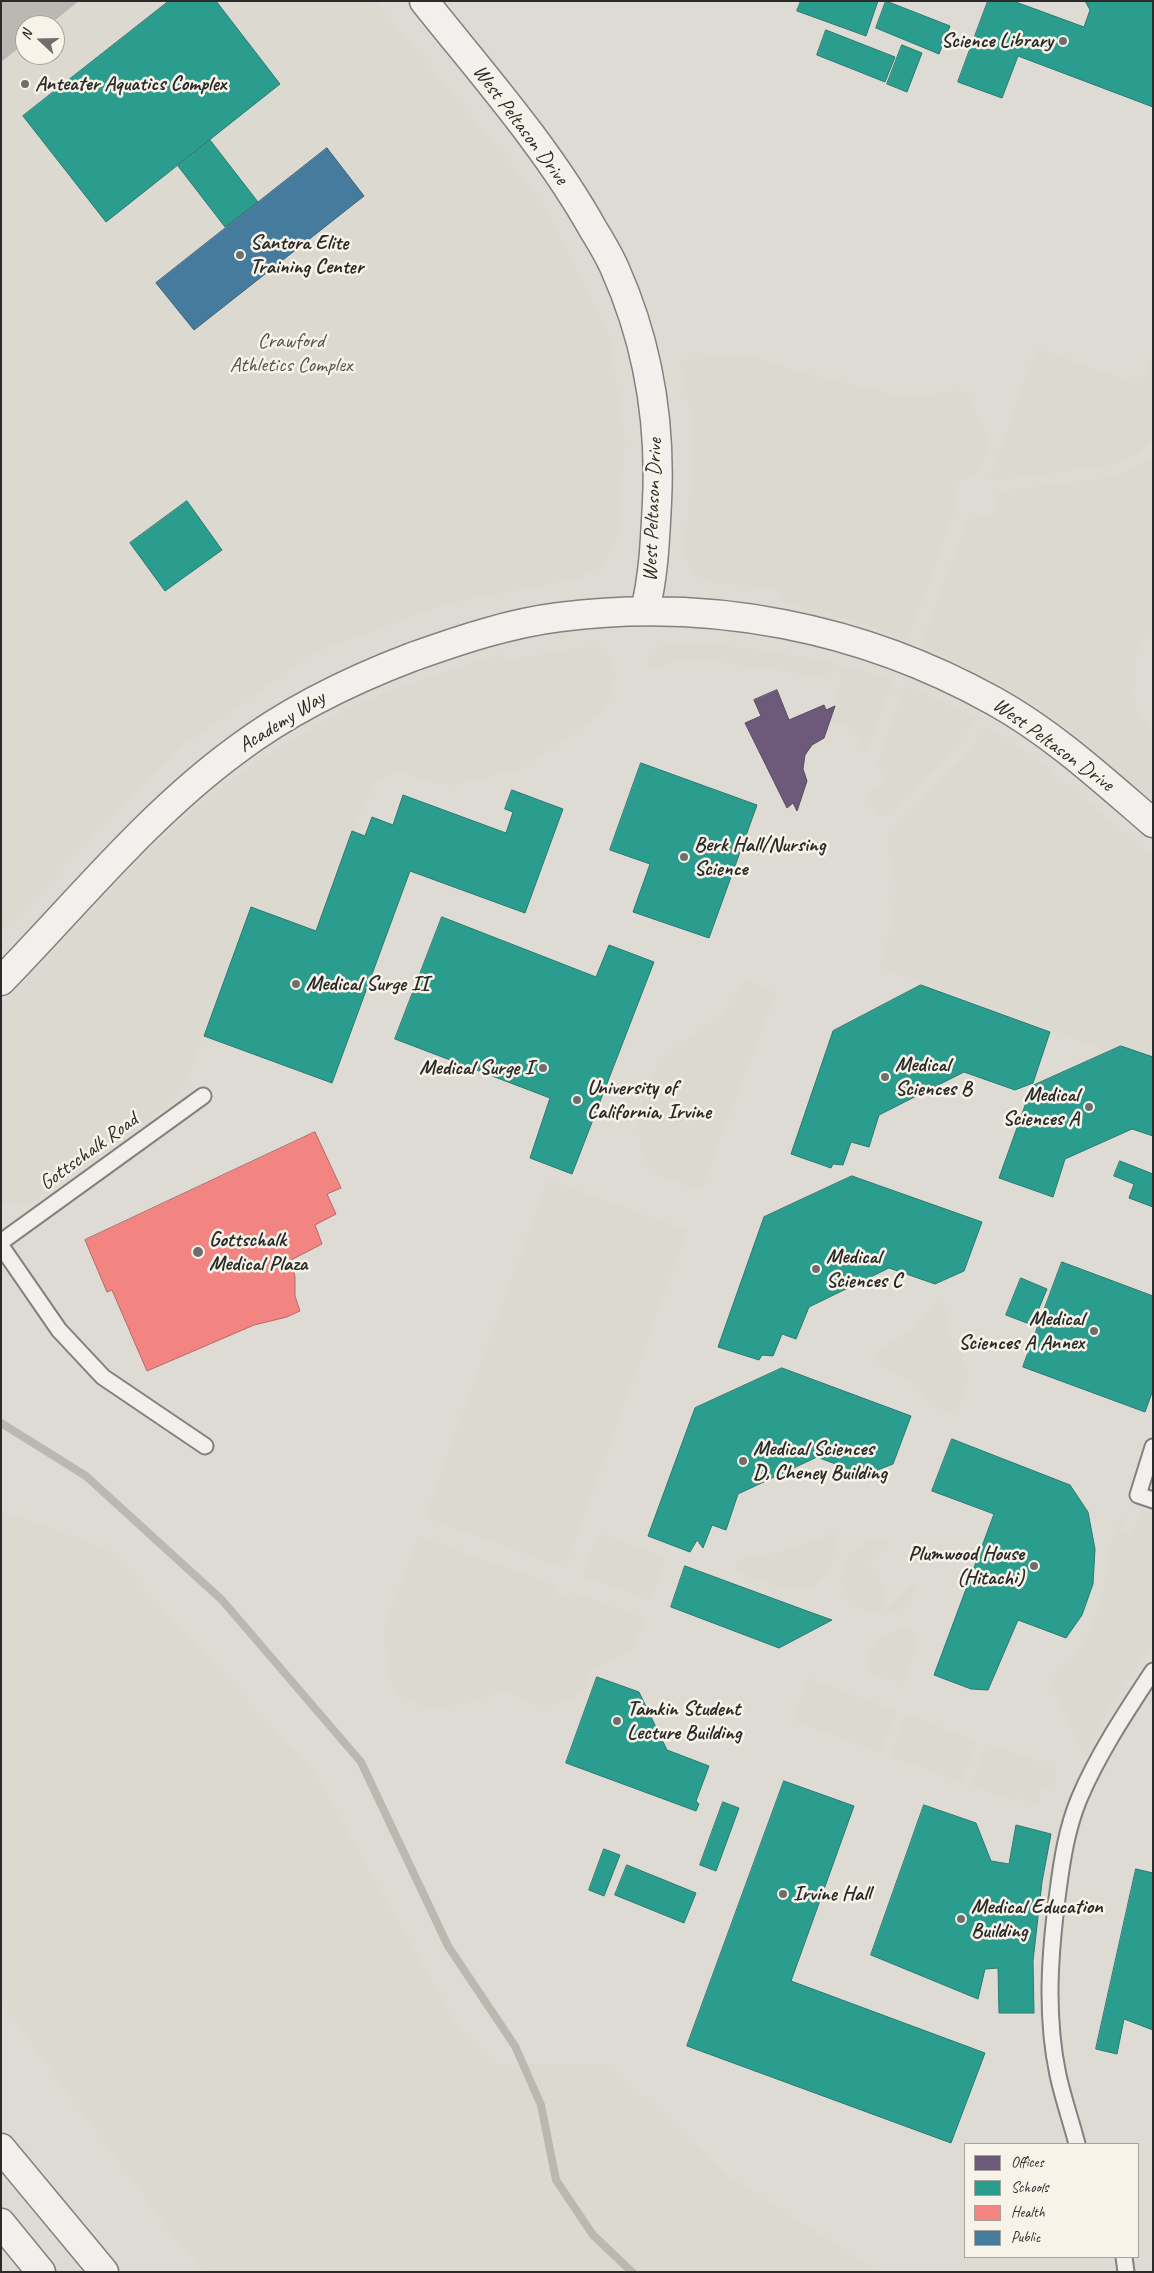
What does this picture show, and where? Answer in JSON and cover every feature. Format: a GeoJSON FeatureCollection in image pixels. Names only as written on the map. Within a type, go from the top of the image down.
{"type":"FeatureCollection","features":[{"type":"Feature","properties":{"kind":"street","name":"West Peltason Drive"},"geometry":{"type":"LineString","coordinates":[[424,1],[540,149],[578,203],[615,268],[632,312],[646,359],[655,411],[659,465],[654,571],[645,611],[774,621],[861,643],[931,670],[996,702],[1034,727],[1082,762],[1153,823]]}},
{"type":"Feature","properties":{"kind":"street","name":"Academy Way"},"geometry":{"type":"LineString","coordinates":[[1,981],[142,833],[199,779],[235,750],[278,721],[315,700],[377,670],[471,637],[558,617],[645,611]]}},
{"type":"Feature","properties":{"kind":"street"},"geometry":{"type":"LineString","coordinates":[[1,2148],[104,2272]]}},
{"type":"Feature","properties":{"kind":"street"},"geometry":{"type":"LineString","coordinates":[[1,2223],[41,2272]]}},
{"type":"Feature","properties":{"kind":"lane","name":"Gottschalk Road"},"geometry":{"type":"LineString","coordinates":[[1,1244],[203,1096]]}},
{"type":"Feature","properties":{"kind":"lane"},"geometry":{"type":"LineString","coordinates":[[1,1244],[59,1330],[103,1376],[206,1446]]}},
{"type":"Feature","properties":{"kind":"lane"},"geometry":{"type":"LineString","coordinates":[[1153,1447],[1138,1495],[1153,1500]]}},
{"type":"Feature","properties":{"kind":"lane"},"geometry":{"type":"LineString","coordinates":[[1077,2143],[1058,2074],[1050,2006],[1052,1934],[1061,1868],[1068,1833],[1088,1779],[1123,1716],[1153,1671]]}},
{"type":"Feature","properties":{"kind":"lane"},"geometry":{"type":"LineString","coordinates":[[1124,2258],[1126,2272]]}},
{"type":"Feature","properties":{"kind":"shaded area","name":"University of California, Irvine"},"geometry":{"type":"Polygon","coordinates":[[[1,1],[1153,1],[1153,2272],[1,2272],[1,1]]]}},
{"type":"Feature","properties":{"kind":"shaded area"},"geometry":{"type":"Polygon","coordinates":[[[1,1],[79,1],[62,15],[15,15],[15,51],[1,62],[1,1]]]}},
{"type":"Feature","properties":{"kind":"green space","name":"Crawford Athletics Complex"},"geometry":{"type":"Polygon","coordinates":[[[1,1],[375,1],[541,201],[609,334],[625,442],[618,535],[603,565],[580,578],[444,604],[313,653],[179,748],[1,932],[1,1]]]}},
{"type":"Feature","properties":{"kind":"green space"},"geometry":{"type":"Polygon","coordinates":[[[1037,348],[1141,386],[1153,354],[1153,440],[1137,454],[1113,465],[993,481],[990,478],[1037,348]]]}},
{"type":"Feature","properties":{"kind":"green space"},"geometry":{"type":"Polygon","coordinates":[[[749,355],[821,378],[901,396],[926,396],[957,390],[967,393],[970,398],[990,444],[978,474],[966,477],[958,484],[954,495],[956,507],[908,639],[845,618],[781,602],[782,592],[745,585],[707,582],[692,571],[685,554],[693,449],[689,404],[679,360],[749,355]]]}},
{"type":"Feature","properties":{"kind":"green space"},"geometry":{"type":"Polygon","coordinates":[[[1153,455],[1153,627],[1140,641],[1137,649],[1134,694],[1137,713],[1153,732],[1153,802],[1086,744],[1046,713],[994,681],[921,645],[968,518],[980,518],[991,513],[995,509],[999,498],[998,491],[1109,478],[1138,466],[1153,455]]]}},
{"type":"Feature","properties":{"kind":"green space"},"geometry":{"type":"Polygon","coordinates":[[[666,643],[724,646],[781,653],[837,664],[893,680],[865,755],[861,741],[854,731],[838,722],[830,721],[842,676],[839,670],[818,676],[694,658],[673,660],[659,668],[647,669],[649,654],[655,655],[659,647],[666,643]]]}},
{"type":"Feature","properties":{"kind":"green space"},"geometry":{"type":"Polygon","coordinates":[[[593,646],[608,653],[612,664],[611,669],[617,671],[610,699],[601,714],[519,770],[502,772],[452,785],[436,783],[398,773],[387,775],[379,781],[366,799],[354,832],[352,832],[316,931],[251,908],[188,1078],[180,1093],[169,1105],[29,1204],[17,1206],[1,1204],[1,1005],[129,871],[173,828],[259,760],[330,718],[391,690],[505,654],[506,660],[593,646]]]}},
{"type":"Feature","properties":{"kind":"green space"},"geometry":{"type":"Polygon","coordinates":[[[906,685],[977,720],[943,760],[884,817],[877,813],[866,794],[881,787],[885,778],[877,764],[906,685]]]}},
{"type":"Feature","properties":{"kind":"green space"},"geometry":{"type":"Polygon","coordinates":[[[988,727],[1049,768],[1153,858],[1153,1068],[879,967],[890,932],[895,896],[894,872],[887,838],[964,756],[988,727]]]}},
{"type":"Feature","properties":{"kind":"green space"},"geometry":{"type":"Polygon","coordinates":[[[747,981],[776,993],[701,1190],[660,1175],[646,1162],[641,1149],[639,1134],[643,1101],[654,1072],[661,1062],[673,1050],[720,1015],[747,981]]]}},
{"type":"Feature","properties":{"kind":"green space"},"geometry":{"type":"Polygon","coordinates":[[[548,1180],[687,1230],[565,1568],[425,1517],[548,1180]]]}},
{"type":"Feature","properties":{"kind":"green space"},"geometry":{"type":"Polygon","coordinates":[[[941,1301],[946,1311],[948,1331],[964,1360],[967,1373],[963,1395],[958,1406],[952,1412],[940,1408],[911,1382],[881,1365],[876,1357],[882,1348],[914,1329],[941,1301]]]}},
{"type":"Feature","properties":{"kind":"green space"},"geometry":{"type":"Polygon","coordinates":[[[1,1510],[107,1549],[314,1772],[462,2035],[493,2065],[609,2064],[729,2177],[879,2272],[205,2272],[180,2244],[1,2001],[1,1510]]]}},
{"type":"Feature","properties":{"kind":"green space"},"geometry":{"type":"Polygon","coordinates":[[[1141,1510],[1153,1513],[1153,1643],[1108,1710],[1085,1756],[1050,1682],[1076,1653],[1095,1619],[1103,1594],[1114,1532],[1127,1515],[1121,1531],[1132,1535],[1141,1510]]]}},
{"type":"Feature","properties":{"kind":"green space"},"geometry":{"type":"Polygon","coordinates":[[[599,1533],[666,1558],[651,1601],[583,1576],[599,1533]]]}},
{"type":"Feature","properties":{"kind":"green space"},"geometry":{"type":"Polygon","coordinates":[[[832,1533],[835,1534],[835,1543],[831,1563],[821,1579],[805,1589],[791,1590],[778,1587],[743,1574],[734,1568],[737,1560],[786,1550],[832,1533]]]}},
{"type":"Feature","properties":{"kind":"green space"},"geometry":{"type":"Polygon","coordinates":[[[418,1536],[558,1586],[555,1595],[573,1601],[576,1594],[646,1618],[631,1651],[592,1669],[583,1691],[572,1699],[558,1704],[539,1706],[502,1690],[476,1701],[450,1706],[425,1706],[412,1702],[399,1694],[392,1684],[383,1633],[418,1536]]]}},
{"type":"Feature","properties":{"kind":"green space"},"geometry":{"type":"Polygon","coordinates":[[[874,1540],[889,1541],[875,1552],[870,1561],[872,1569],[886,1593],[885,1602],[877,1614],[862,1609],[851,1600],[844,1590],[841,1579],[843,1567],[849,1556],[859,1547],[874,1540]]]}},
{"type":"Feature","properties":{"kind":"green space"},"geometry":{"type":"Polygon","coordinates":[[[917,1581],[913,1594],[905,1604],[895,1611],[882,1614],[917,1581]]]}},
{"type":"Feature","properties":{"kind":"green space"},"geometry":{"type":"Polygon","coordinates":[[[911,1628],[919,1639],[904,1683],[887,1677],[885,1680],[865,1667],[867,1658],[880,1639],[894,1632],[911,1628]]]}},
{"type":"Feature","properties":{"kind":"green space"},"geometry":{"type":"Polygon","coordinates":[[[808,1678],[897,1711],[881,1753],[793,1720],[808,1678]]]}},
{"type":"Feature","properties":{"kind":"green space"},"geometry":{"type":"Polygon","coordinates":[[[906,1714],[977,1741],[962,1782],[890,1756],[906,1714]]]}},
{"type":"Feature","properties":{"kind":"green space"},"geometry":{"type":"Polygon","coordinates":[[[987,1744],[1034,1760],[1040,1767],[1050,1766],[1057,1774],[1056,1782],[1050,1787],[1039,1786],[1041,1797],[1036,1804],[1018,1797],[1012,1800],[972,1786],[987,1744]]]}},
{"type":"Feature","properties":{"kind":"building: Offices"},"geometry":{"type":"Polygon","coordinates":[[[777,690],[789,720],[824,705],[826,710],[835,706],[824,738],[812,745],[805,755],[803,769],[807,781],[797,811],[793,803],[787,808],[745,723],[761,716],[754,700],[777,690]]]}},
{"type":"Feature","properties":{"kind":"building: Schools"},"geometry":{"type":"Polygon","coordinates":[[[169,1],[216,1],[280,84],[106,222],[23,116],[169,1]]]}},
{"type":"Feature","properties":{"kind":"building: Schools"},"geometry":{"type":"Polygon","coordinates":[[[801,1],[878,1],[866,36],[797,11],[801,1]]]}},
{"type":"Feature","properties":{"kind":"building: Schools"},"geometry":{"type":"Polygon","coordinates":[[[886,1],[950,26],[939,54],[876,28],[886,1]]]}},
{"type":"Feature","properties":{"kind":"building: Schools","name":"Science Library"},"geometry":{"type":"Polygon","coordinates":[[[988,1],[1013,1],[1084,27],[1090,10],[1085,1],[1153,1],[1153,107],[1018,56],[1002,98],[958,82],[988,1]]]}},
{"type":"Feature","properties":{"kind":"building: Schools"},"geometry":{"type":"Polygon","coordinates":[[[826,30],[895,57],[885,82],[817,55],[826,30]]]}},
{"type":"Feature","properties":{"kind":"building: Schools"},"geometry":{"type":"Polygon","coordinates":[[[902,45],[922,53],[907,92],[887,84],[902,45]]]}},
{"type":"Feature","properties":{"kind":"building: Schools"},"geometry":{"type":"Polygon","coordinates":[[[210,140],[258,202],[225,227],[178,166],[210,140]]]}},
{"type":"Feature","properties":{"kind":"building: Schools"},"geometry":{"type":"Polygon","coordinates":[[[187,501],[222,550],[165,591],[130,543],[187,501]]]}},
{"type":"Feature","properties":{"kind":"building: Schools","name":"Berk Hall/Nursing Science"},"geometry":{"type":"Polygon","coordinates":[[[641,763],[757,805],[709,938],[633,912],[650,864],[610,850],[641,763]]]}},
{"type":"Feature","properties":{"kind":"building: Schools","name":"Medical Surge II"},"geometry":{"type":"Polygon","coordinates":[[[512,790],[563,809],[525,913],[410,871],[332,1083],[204,1036],[251,907],[316,931],[352,831],[365,836],[372,817],[393,825],[403,795],[506,833],[513,812],[505,809],[512,790]]]}},
{"type":"Feature","properties":{"kind":"building: Schools","name":"Medical Surge I"},"geometry":{"type":"Polygon","coordinates":[[[442,917],[596,977],[609,945],[654,962],[572,1174],[530,1158],[550,1098],[395,1039],[442,917]]]}},
{"type":"Feature","properties":{"kind":"building: Schools","name":"Medical Sciences B"},"geometry":{"type":"Polygon","coordinates":[[[921,985],[1050,1032],[1033,1083],[1015,1090],[964,1072],[879,1115],[869,1147],[851,1142],[843,1165],[833,1164],[831,1168],[791,1154],[833,1031],[921,985]]]}},
{"type":"Feature","properties":{"kind":"building: Schools","name":"Medical Sciences A"},"geometry":{"type":"Polygon","coordinates":[[[1121,1046],[1153,1057],[1153,1136],[1132,1129],[1065,1159],[1053,1197],[999,1178],[1032,1086],[1121,1046]]]}},
{"type":"Feature","properties":{"kind":"building: Schools"},"geometry":{"type":"Polygon","coordinates":[[[1120,1161],[1153,1174],[1153,1207],[1129,1198],[1134,1184],[1114,1176],[1120,1161]]]}},
{"type":"Feature","properties":{"kind":"building: Schools","name":"Medical Sciences C"},"geometry":{"type":"Polygon","coordinates":[[[852,1176],[982,1222],[964,1271],[935,1284],[889,1268],[809,1307],[796,1339],[782,1334],[773,1356],[762,1355],[759,1360],[718,1347],[764,1217],[852,1176]]]}},
{"type":"Feature","properties":{"kind":"building: Schools","name":"Medical Sciences A Annex"},"geometry":{"type":"Polygon","coordinates":[[[1062,1262],[1153,1296],[1153,1390],[1145,1412],[1023,1367],[1062,1262]]]}},
{"type":"Feature","properties":{"kind":"building: Schools"},"geometry":{"type":"Polygon","coordinates":[[[1021,1278],[1047,1289],[1032,1325],[1006,1315],[1021,1278]]]}},
{"type":"Feature","properties":{"kind":"building: Schools","name":"Medical Sciences D, Cheney Building"},"geometry":{"type":"Polygon","coordinates":[[[782,1368],[911,1416],[893,1464],[865,1475],[817,1457],[738,1494],[726,1530],[712,1525],[703,1548],[697,1540],[690,1552],[648,1536],[695,1408],[782,1368]]]}},
{"type":"Feature","properties":{"kind":"building: Schools","name":"Plumwood House (Hitachi)"},"geometry":{"type":"Polygon","coordinates":[[[952,1439],[1070,1485],[1088,1512],[1095,1549],[1093,1584],[1082,1615],[1066,1638],[1018,1620],[988,1690],[971,1689],[934,1675],[994,1514],[932,1491],[952,1439]]]}},
{"type":"Feature","properties":{"kind":"building: Schools"},"geometry":{"type":"Polygon","coordinates":[[[685,1566],[832,1620],[779,1648],[671,1607],[685,1566]]]}},
{"type":"Feature","properties":{"kind":"building: Schools","name":"Tamkin Student Lecture Building"},"geometry":{"type":"Polygon","coordinates":[[[597,1677],[639,1692],[667,1750],[709,1766],[696,1801],[699,1804],[696,1811],[566,1763],[597,1677]]]}},
{"type":"Feature","properties":{"kind":"building: Schools","name":"Irvine Hall"},"geometry":{"type":"Polygon","coordinates":[[[784,1781],[854,1806],[791,1981],[985,2053],[951,2143],[687,2046],[784,1781]]]}},
{"type":"Feature","properties":{"kind":"building: Schools"},"geometry":{"type":"Polygon","coordinates":[[[723,1802],[739,1808],[716,1871],[700,1865],[723,1802]]]}},
{"type":"Feature","properties":{"kind":"building: Schools","name":"Medical Education Building"},"geometry":{"type":"Polygon","coordinates":[[[924,1805],[976,1823],[991,1861],[1009,1864],[1016,1825],[1051,1834],[1042,1882],[1033,1961],[1034,2013],[999,2013],[998,1968],[985,1969],[978,1999],[871,1955],[924,1805]]]}},
{"type":"Feature","properties":{"kind":"building: Schools"},"geometry":{"type":"Polygon","coordinates":[[[604,1849],[620,1855],[604,1896],[589,1890],[604,1849]]]}},
{"type":"Feature","properties":{"kind":"building: Schools"},"geometry":{"type":"Polygon","coordinates":[[[627,1865],[696,1893],[684,1923],[615,1895],[627,1865]]]}},
{"type":"Feature","properties":{"kind":"building: Schools"},"geometry":{"type":"Polygon","coordinates":[[[1136,1869],[1153,1873],[1153,2030],[1124,2019],[1117,2054],[1096,2049],[1136,1869]]]}},
{"type":"Feature","properties":{"kind":"building: Health","name":"Gottschalk Medical Plaza"},"geometry":{"type":"Polygon","coordinates":[[[315,1132],[341,1188],[327,1194],[336,1214],[315,1225],[322,1244],[291,1260],[295,1277],[295,1296],[300,1311],[287,1317],[254,1325],[147,1371],[112,1290],[107,1292],[85,1240],[315,1132]]]}},
{"type":"Feature","properties":{"kind":"building: Public","name":"Santora Elite Training Center"},"geometry":{"type":"Polygon","coordinates":[[[327,148],[364,196],[194,330],[156,283],[327,148]]]}},
{"type":"Feature","properties":{"kind":"waterway"},"geometry":{"type":"LineString","coordinates":[[1,1423],[86,1476],[222,1600],[361,1762],[448,1946],[515,2046],[541,2105],[556,2180],[593,2235],[632,2272]]}},
{"type":"Feature","properties":{"kind":"place","name":"Science Library"},"geometry":{"type":"Point","coordinates":[1063,41]}},
{"type":"Feature","properties":{"kind":"place","name":"Anteater Aquatics Complex"},"geometry":{"type":"Point","coordinates":[25,84]}},
{"type":"Feature","properties":{"kind":"place","name":"Santora Elite Training Center"},"geometry":{"type":"Point","coordinates":[240,255]}},
{"type":"Feature","properties":{"kind":"place","name":"Berk Hall/Nursing Science"},"geometry":{"type":"Point","coordinates":[684,857]}},
{"type":"Feature","properties":{"kind":"place","name":"Medical Surge II"},"geometry":{"type":"Point","coordinates":[296,984]}},
{"type":"Feature","properties":{"kind":"place","name":"Medical Surge I"},"geometry":{"type":"Point","coordinates":[543,1068]}},
{"type":"Feature","properties":{"kind":"place","name":"Medical Sciences B"},"geometry":{"type":"Point","coordinates":[885,1077]}},
{"type":"Feature","properties":{"kind":"place","name":"University of California, Irvine"},"geometry":{"type":"Point","coordinates":[577,1100]}},
{"type":"Feature","properties":{"kind":"place","name":"Medical Sciences A"},"geometry":{"type":"Point","coordinates":[1089,1107]}},
{"type":"Feature","properties":{"kind":"place","name":"Gottschalk Medical Plaza"},"geometry":{"type":"Point","coordinates":[198,1252]}},
{"type":"Feature","properties":{"kind":"place","name":"Medical Sciences C"},"geometry":{"type":"Point","coordinates":[816,1269]}},
{"type":"Feature","properties":{"kind":"place","name":"Medical Sciences A Annex"},"geometry":{"type":"Point","coordinates":[1094,1331]}},
{"type":"Feature","properties":{"kind":"place","name":"Medical Sciences D, Cheney Building"},"geometry":{"type":"Point","coordinates":[743,1461]}},
{"type":"Feature","properties":{"kind":"place","name":"Plumwood House (Hitachi)"},"geometry":{"type":"Point","coordinates":[1034,1566]}},
{"type":"Feature","properties":{"kind":"place","name":"Tamkin Student Lecture Building"},"geometry":{"type":"Point","coordinates":[617,1721]}},
{"type":"Feature","properties":{"kind":"place","name":"Irvine Hall"},"geometry":{"type":"Point","coordinates":[783,1894]}},
{"type":"Feature","properties":{"kind":"place","name":"Medical Education Building"},"geometry":{"type":"Point","coordinates":[961,1919]}}]}
